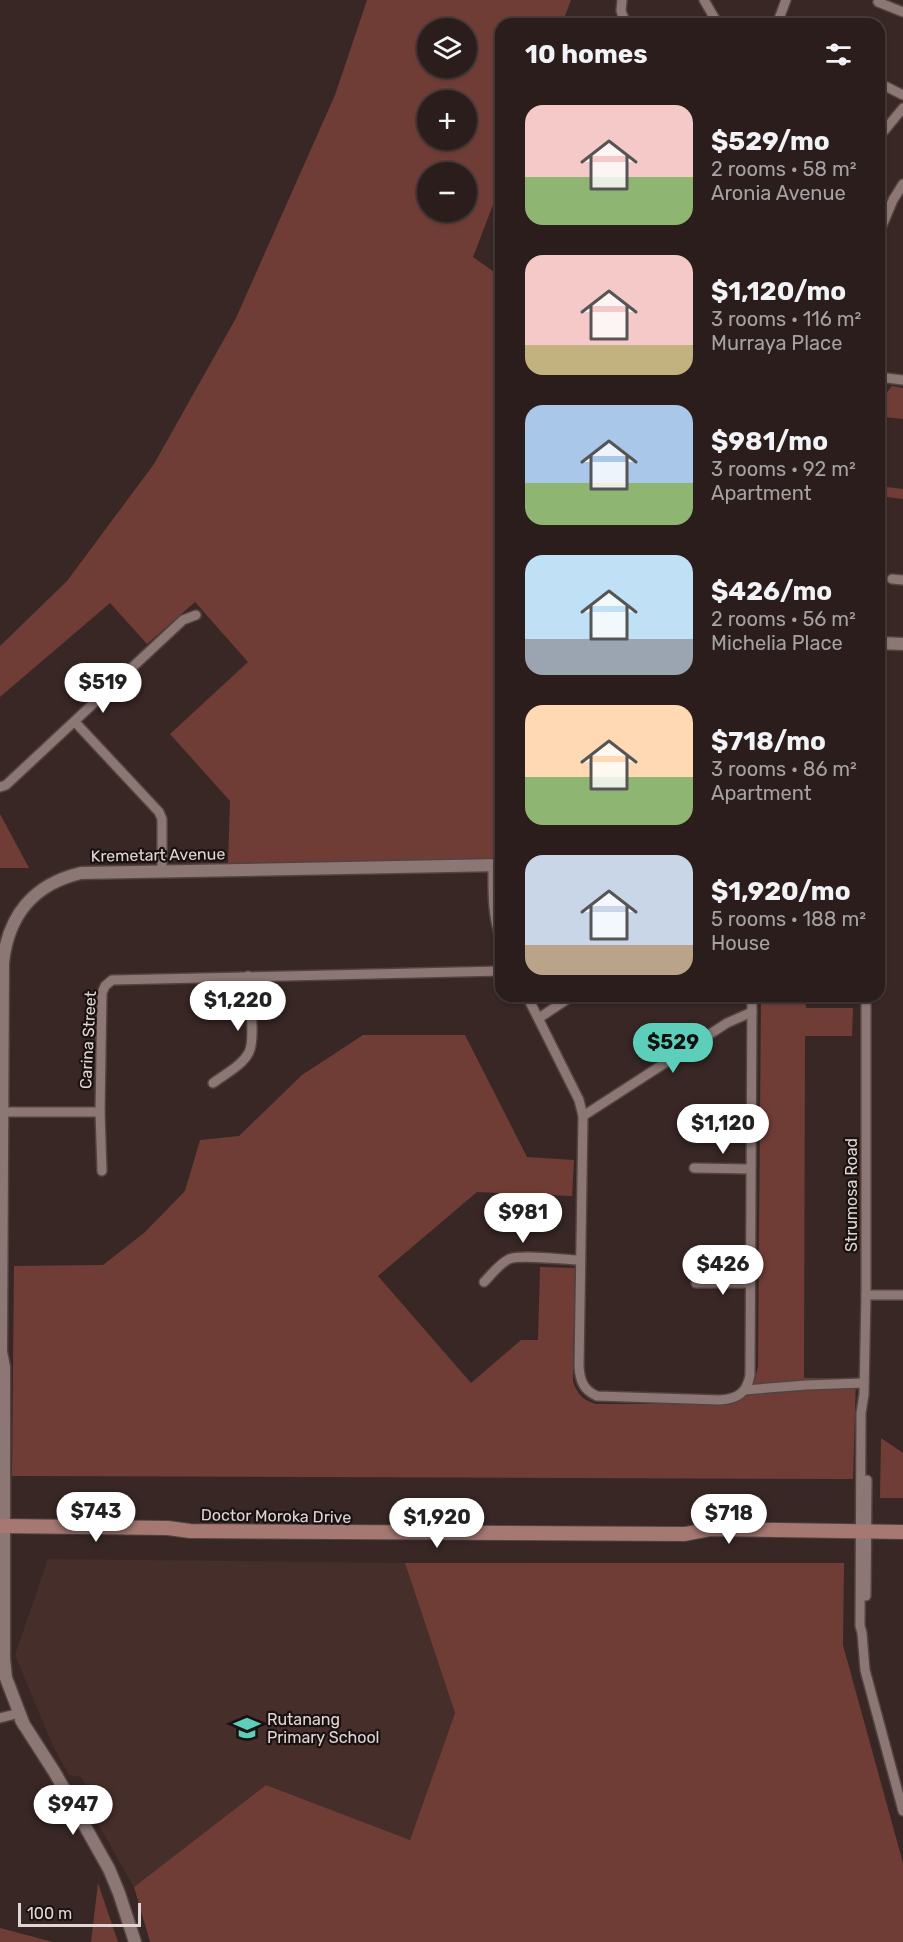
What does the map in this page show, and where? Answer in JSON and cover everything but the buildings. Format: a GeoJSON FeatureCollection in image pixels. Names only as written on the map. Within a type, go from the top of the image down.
{"type":"FeatureCollection","features":[{"type":"Feature","properties":{"kind":"main road","name":"Doctor Moroka Drive"},"geometry":{"type":"LineString","coordinates":[[3,1531],[168,1535],[190,1531],[685,1534],[703,1538],[863,1536],[903,1532]]}},
{"type":"Feature","properties":{"kind":"main road","name":"Doctor Moroka Drive"},"geometry":{"type":"LineString","coordinates":[[863,1536],[903,1540]]}},
{"type":"Feature","properties":{"kind":"street"},"geometry":{"type":"LineString","coordinates":[[622,0],[621,11],[624,18]]}},
{"type":"Feature","properties":{"kind":"street"},"geometry":{"type":"LineString","coordinates":[[704,0],[714,18]]}},
{"type":"Feature","properties":{"kind":"street"},"geometry":{"type":"LineString","coordinates":[[779,18],[786,0]]}},
{"type":"Feature","properties":{"kind":"street"},"geometry":{"type":"LineString","coordinates":[[878,2],[903,12]]}},
{"type":"Feature","properties":{"kind":"street"},"geometry":{"type":"LineString","coordinates":[[885,85],[903,95]]}},
{"type":"Feature","properties":{"kind":"street"},"geometry":{"type":"LineString","coordinates":[[885,130],[903,108]]}},
{"type":"Feature","properties":{"kind":"street"},"geometry":{"type":"LineString","coordinates":[[885,219],[903,184]]}},
{"type":"Feature","properties":{"kind":"street"},"geometry":{"type":"LineString","coordinates":[[885,378],[903,380]]}},
{"type":"Feature","properties":{"kind":"street"},"geometry":{"type":"LineString","coordinates":[[892,579],[903,580]]}},
{"type":"Feature","properties":{"kind":"street"},"geometry":{"type":"LineString","coordinates":[[0,787],[6,785],[183,620],[196,615]]}},
{"type":"Feature","properties":{"kind":"street"},"geometry":{"type":"LineString","coordinates":[[885,643],[903,644]]}},
{"type":"Feature","properties":{"kind":"street"},"geometry":{"type":"LineString","coordinates":[[75,722],[159,812],[162,819],[162,872]]}},
{"type":"Feature","properties":{"kind":"street","name":"Kremetart Avenue"},"geometry":{"type":"LineString","coordinates":[[20,1717],[8,1684],[3,1627],[4,1367],[0,1353],[1,1112],[3,963],[10,928],[36,893],[69,876],[81,873],[495,865]]}},
{"type":"Feature","properties":{"kind":"street"},"geometry":{"type":"LineString","coordinates":[[495,892],[495,914]]}},
{"type":"Feature","properties":{"kind":"street","name":"Carina Street"},"geometry":{"type":"LineString","coordinates":[[102,1171],[100,1112],[102,993],[106,984],[115,979],[495,970]]}},
{"type":"Feature","properties":{"kind":"street"},"geometry":{"type":"LineString","coordinates":[[213,1083],[240,1063],[250,1051],[252,1037],[248,976]]}},
{"type":"Feature","properties":{"kind":"street"},"geometry":{"type":"LineString","coordinates":[[531,1002],[579,1100],[583,1116],[580,1381],[590,1393],[597,1396],[720,1400],[735,1398],[745,1390],[750,1375],[752,1002]]}},
{"type":"Feature","properties":{"kind":"street"},"geometry":{"type":"LineString","coordinates":[[539,1018],[563,1002]]}},
{"type":"Feature","properties":{"kind":"street","name":"Strumosa Road"},"geometry":{"type":"LineString","coordinates":[[866,1002],[866,1295],[864,1394],[861,1413],[866,1619],[862,1633],[865,1670],[903,1810]]}},
{"type":"Feature","properties":{"kind":"street"},"geometry":{"type":"LineString","coordinates":[[583,1116],[727,1023],[752,1012]]}},
{"type":"Feature","properties":{"kind":"street"},"geometry":{"type":"LineString","coordinates":[[1,1112],[100,1112]]}},
{"type":"Feature","properties":{"kind":"street"},"geometry":{"type":"LineString","coordinates":[[694,1168],[750,1169]]}},
{"type":"Feature","properties":{"kind":"street"},"geometry":{"type":"LineString","coordinates":[[484,1282],[512,1258],[580,1260]]}},
{"type":"Feature","properties":{"kind":"street"},"geometry":{"type":"LineString","coordinates":[[696,1283],[750,1283]]}},
{"type":"Feature","properties":{"kind":"street"},"geometry":{"type":"LineString","coordinates":[[866,1295],[903,1295]]}},
{"type":"Feature","properties":{"kind":"street"},"geometry":{"type":"LineString","coordinates":[[745,1390],[864,1383]]}},
{"type":"Feature","properties":{"kind":"street","name":"Kremetart Avenue"},"geometry":{"type":"LineString","coordinates":[[0,1678],[8,1701],[55,1773],[109,1869],[135,1942]]}},
{"type":"Feature","properties":{"kind":"street"},"geometry":{"type":"LineString","coordinates":[[0,1718],[20,1717]]}},
{"type":"Feature","properties":{"kind":"shaded area"},"geometry":{"type":"Polygon","coordinates":[[[367,0],[571,0],[564,18],[495,18],[495,200],[473,257],[495,273],[495,860],[228,863],[230,801],[170,734],[248,662],[195,602],[147,644],[110,603],[0,697],[0,646],[67,581],[154,464],[236,318],[335,95],[367,0]]]}},
{"type":"Feature","properties":{"kind":"shaded area"},"geometry":{"type":"Polygon","coordinates":[[[892,386],[903,388],[903,419],[885,417],[885,395],[892,386]]]}},
{"type":"Feature","properties":{"kind":"shaded area"},"geometry":{"type":"Polygon","coordinates":[[[885,487],[903,489],[903,499],[885,497],[885,487]]]}},
{"type":"Feature","properties":{"kind":"shaded area"},"geometry":{"type":"Polygon","coordinates":[[[0,814],[29,868],[0,868],[0,814]]]}},
{"type":"Feature","properties":{"kind":"shaded area"},"geometry":{"type":"Polygon","coordinates":[[[761,1002],[806,1002],[806,1008],[853,1008],[852,1036],[805,1036],[804,1378],[856,1378],[853,1479],[12,1476],[14,1266],[103,1265],[144,1233],[185,1191],[200,1140],[239,1136],[302,1075],[363,1035],[465,1035],[527,1157],[574,1160],[572,1196],[477,1192],[378,1276],[471,1383],[521,1340],[538,1340],[540,1267],[575,1268],[573,1382],[579,1394],[588,1401],[596,1404],[731,1404],[743,1397],[750,1389],[758,1367],[761,1002]]]}},
{"type":"Feature","properties":{"kind":"shaded area"},"geometry":{"type":"Polygon","coordinates":[[[881,1438],[903,1453],[903,1498],[880,1498],[881,1438]]]}},
{"type":"Feature","properties":{"kind":"shaded area","name":"Rutanang Primary School"},"geometry":{"type":"Polygon","coordinates":[[[48,1559],[405,1563],[455,1713],[410,1840],[266,1785],[134,1887],[82,1796],[85,1784],[81,1777],[69,1775],[52,1744],[15,1655],[48,1559]]]}},
{"type":"Feature","properties":{"kind":"shaded area"},"geometry":{"type":"Polygon","coordinates":[[[405,1563],[844,1563],[843,1645],[903,1863],[903,1942],[150,1942],[134,1887],[266,1785],[410,1840],[455,1713],[405,1563]]]}},
{"type":"Feature","properties":{"kind":"shaded area"},"geometry":{"type":"Polygon","coordinates":[[[98,1883],[118,1942],[91,1942],[98,1883]]]}},
{"type":"Feature","properties":{"kind":"shaded area"},"geometry":{"type":"Polygon","coordinates":[[[0,1928],[53,1942],[0,1942],[0,1928]]]}},
{"type":"Feature","properties":{"kind":"place","name":"Rutanang Primary School"},"geometry":{"type":"Point","coordinates":[247,1728]}}]}
